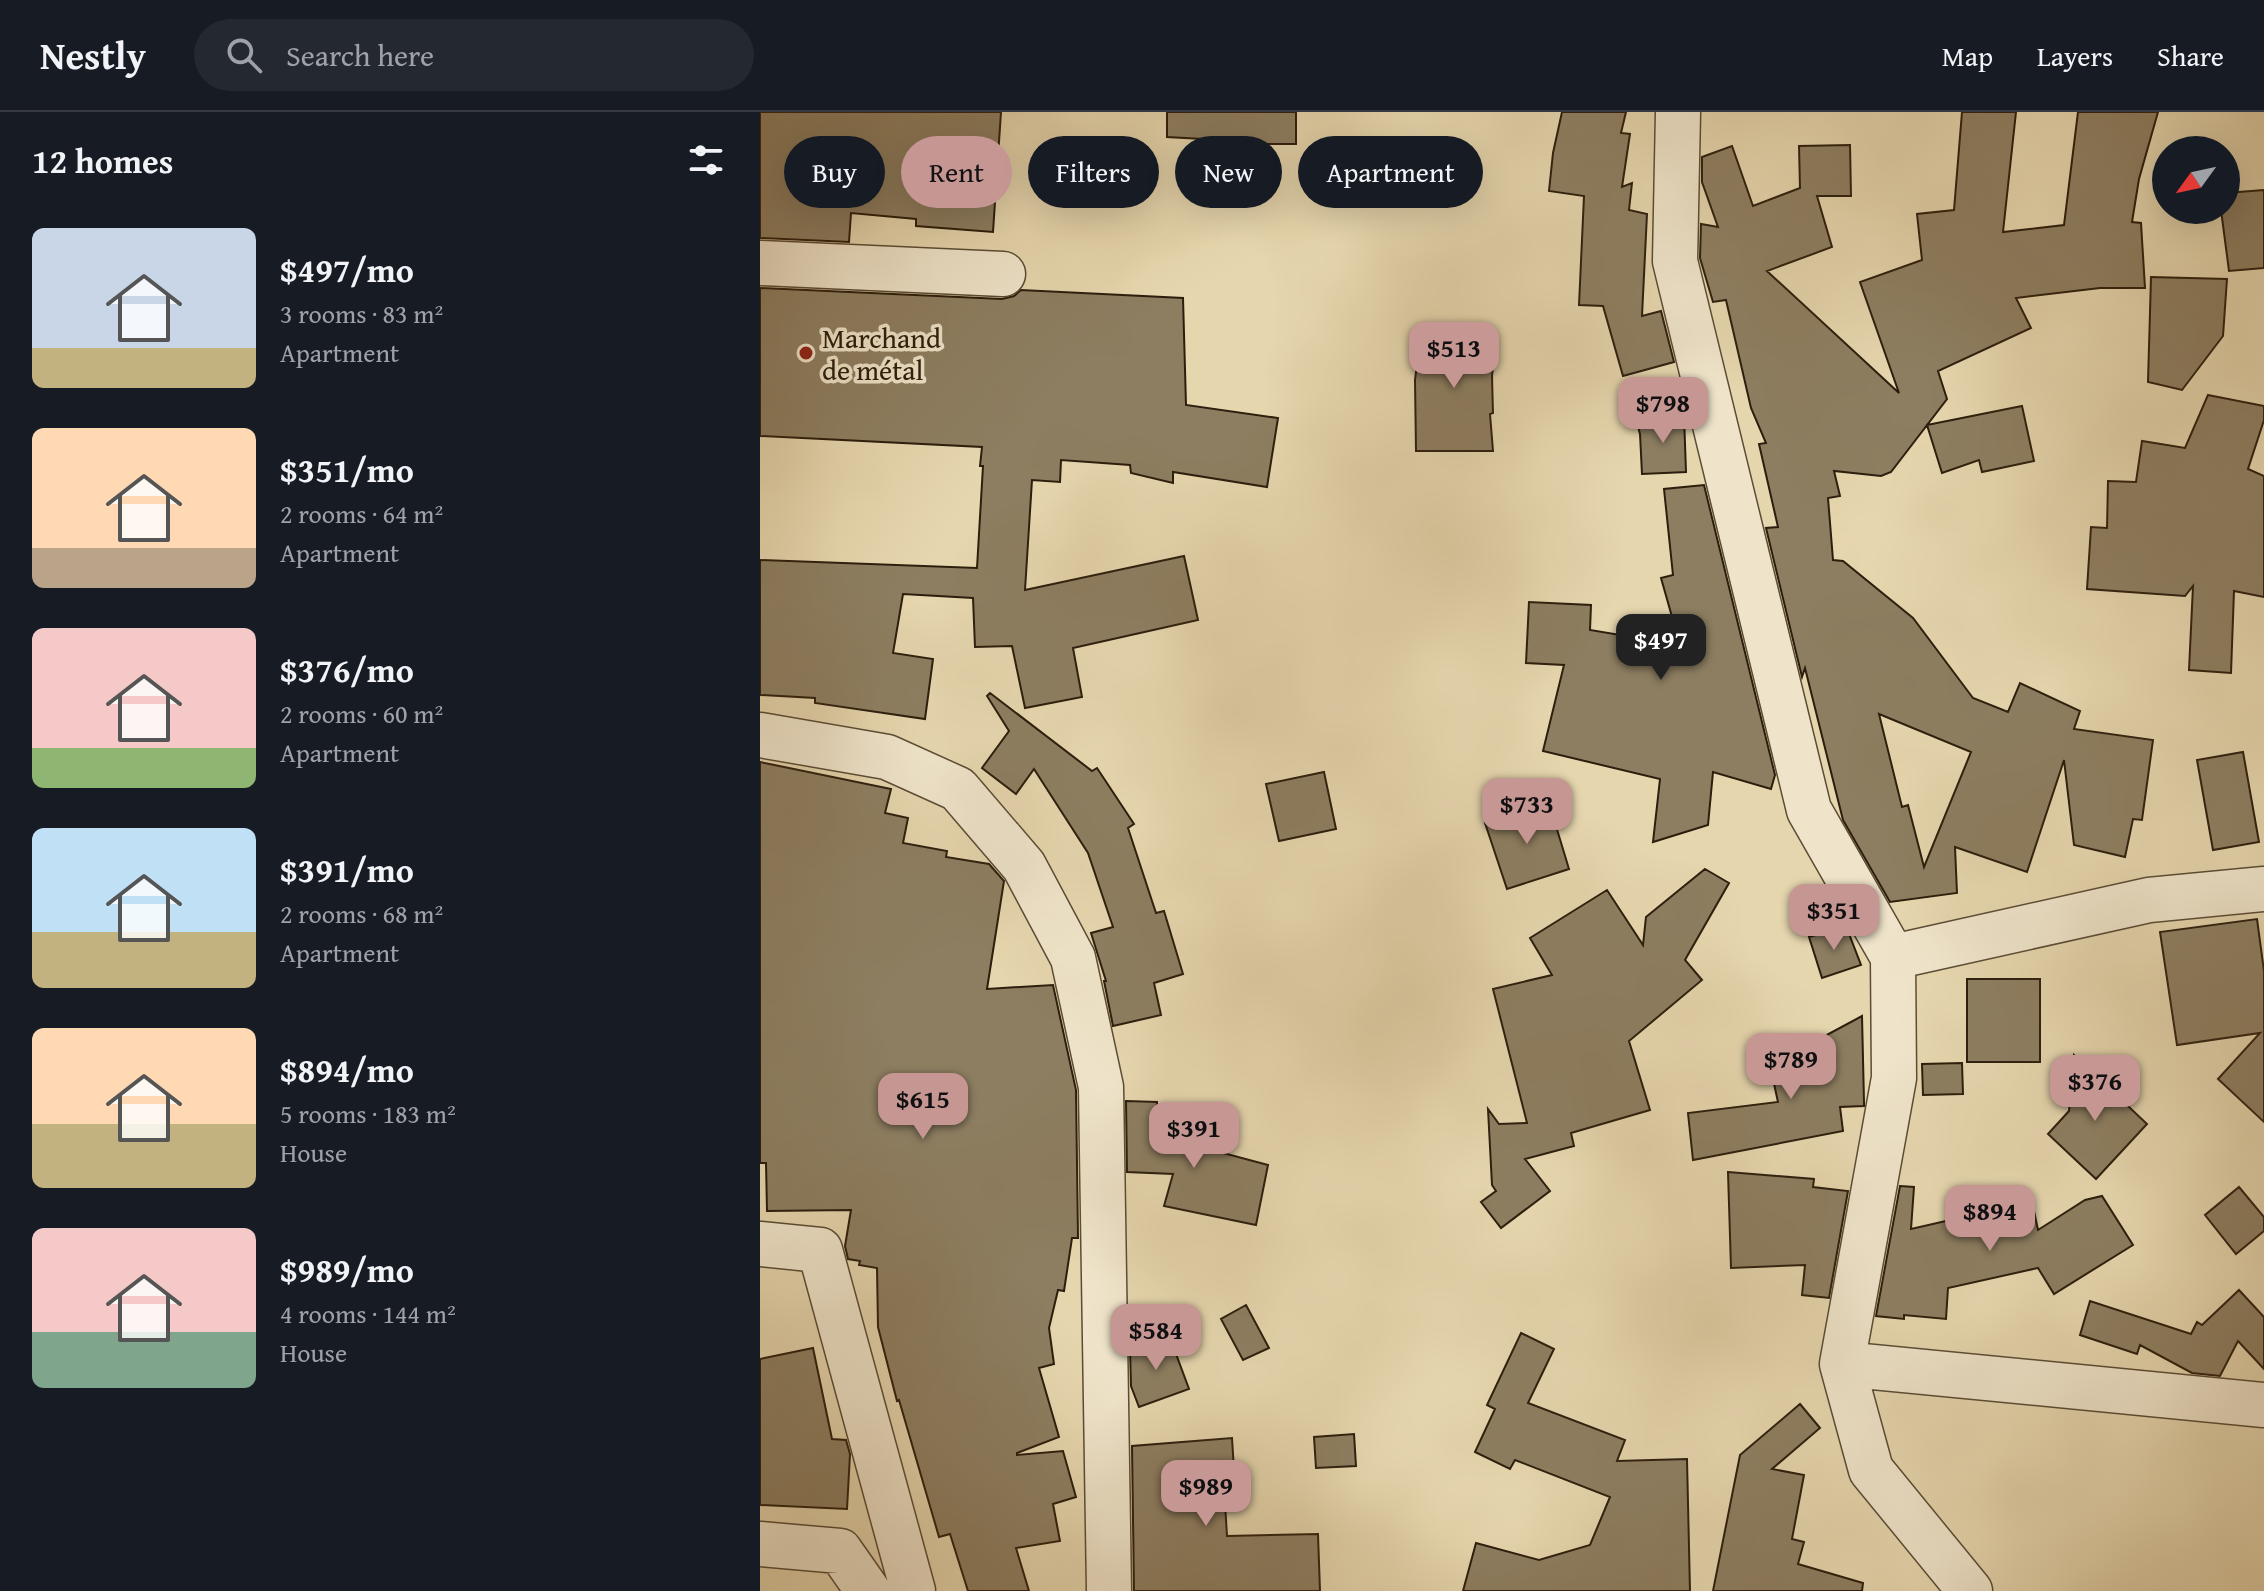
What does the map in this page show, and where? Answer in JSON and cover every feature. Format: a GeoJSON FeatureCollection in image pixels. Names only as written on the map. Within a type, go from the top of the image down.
{"type":"FeatureCollection","features":[{"type":"Feature","properties":{"kind":"street"},"geometry":{"type":"LineString","coordinates":[[1678,112],[1675,261],[1809,810],[1893,957],[1894,1078],[1842,1364],[1871,1470],[1970,1591]]}},
{"type":"Feature","properties":{"kind":"street"},"geometry":{"type":"LineString","coordinates":[[760,263],[1003,274]]}},
{"type":"Feature","properties":{"kind":"street"},"geometry":{"type":"LineString","coordinates":[[760,735],[887,757],[958,789],[1024,866],[1073,958],[1101,1087],[1109,1591]]}},
{"type":"Feature","properties":{"kind":"street"},"geometry":{"type":"LineString","coordinates":[[1893,957],[2149,900],[2264,889]]}},
{"type":"Feature","properties":{"kind":"street"},"geometry":{"type":"LineString","coordinates":[[760,1244],[820,1250],[913,1591]]}},
{"type":"Feature","properties":{"kind":"street"},"geometry":{"type":"LineString","coordinates":[[1842,1364],[2264,1405]]}},
{"type":"Feature","properties":{"kind":"street"},"geometry":{"type":"LineString","coordinates":[[760,1544],[840,1551],[868,1591]]}},
{"type":"Feature","properties":{"kind":"building"},"geometry":{"type":"Polygon","coordinates":[[[760,112],[1001,112],[999,136],[901,136],[901,208],[995,208],[993,232],[916,226],[916,219],[851,213],[849,242],[760,238],[760,112]]]}},
{"type":"Feature","properties":{"kind":"building"},"geometry":{"type":"Polygon","coordinates":[[[1167,112],[1296,112],[1296,144],[1282,144],[1282,136],[1167,137],[1167,112]]]}},
{"type":"Feature","properties":{"kind":"building"},"geometry":{"type":"Polygon","coordinates":[[[1562,112],[1626,112],[1621,133],[1630,134],[1622,187],[1632,183],[1629,210],[1647,214],[1642,316],[1661,311],[1674,362],[1623,376],[1603,306],[1579,305],[1584,196],[1549,191],[1562,112]]]}},
{"type":"Feature","properties":{"kind":"building"},"geometry":{"type":"Polygon","coordinates":[[[1962,112],[2016,112],[2003,232],[2064,225],[2078,112],[2158,112],[2139,179],[2132,222],[2141,223],[2145,288],[2100,288],[2016,298],[2031,328],[1938,371],[1947,399],[1891,472],[1881,476],[1834,471],[1840,496],[1828,498],[1833,560],[1843,561],[1913,618],[1973,698],[2008,712],[2020,683],[2080,711],[2074,729],[2153,740],[2142,820],[2133,819],[2125,857],[2074,845],[2064,760],[2027,872],[1955,847],[1957,893],[1890,902],[1843,820],[1805,668],[1802,677],[1766,528],[1778,527],[1759,444],[1766,443],[1751,408],[1726,300],[1713,302],[1700,258],[1701,224],[1718,227],[1702,182],[1702,157],[1732,146],[1753,206],[1800,188],[1799,146],[1850,145],[1851,196],[1817,196],[1832,247],[1767,271],[1899,393],[1860,282],[1922,260],[1917,214],[1954,210],[1962,112]],[[1879,714],[1902,807],[1908,805],[1924,867],[1971,752],[1879,714]]]}},
{"type":"Feature","properties":{"kind":"building"},"geometry":{"type":"Polygon","coordinates":[[[2264,190],[2264,268],[2229,271],[2223,224],[2240,224],[2240,192],[2264,190]]]}},
{"type":"Feature","properties":{"kind":"building"},"geometry":{"type":"Polygon","coordinates":[[[2151,277],[2227,279],[2223,336],[2182,390],[2148,382],[2151,277]]]}},
{"type":"Feature","properties":{"kind":"building"},"geometry":{"type":"Polygon","coordinates":[[[760,288],[1002,299],[1014,296],[1021,290],[1183,298],[1186,405],[1278,418],[1267,487],[1173,472],[1173,483],[1131,473],[1130,465],[1061,460],[1060,482],[1032,480],[1025,590],[1184,556],[1198,620],[1073,648],[1082,697],[1025,708],[1012,646],[975,647],[973,598],[903,594],[893,653],[933,659],[925,719],[815,703],[815,698],[760,695],[760,560],[977,568],[983,466],[980,466],[982,447],[760,436],[760,288]]]}},
{"type":"Feature","properties":{"kind":"building"},"geometry":{"type":"Polygon","coordinates":[[[1422,324],[1497,334],[1492,376],[1493,413],[1490,414],[1493,451],[1416,451],[1415,380],[1422,324]]]}},
{"type":"Feature","properties":{"kind":"building"},"geometry":{"type":"Polygon","coordinates":[[[2208,395],[2264,406],[2264,420],[2248,469],[2264,476],[2264,597],[2234,591],[2231,673],[2189,670],[2193,586],[2185,596],[2087,589],[2091,527],[2107,528],[2108,481],[2136,482],[2142,441],[2185,448],[2208,395]]]}},
{"type":"Feature","properties":{"kind":"building"},"geometry":{"type":"Polygon","coordinates":[[[2022,406],[2034,461],[1982,472],[1979,460],[1942,473],[1927,425],[2022,406]]]}},
{"type":"Feature","properties":{"kind":"building"},"geometry":{"type":"Polygon","coordinates":[[[1684,416],[1686,472],[1642,474],[1636,419],[1684,416]]]}},
{"type":"Feature","properties":{"kind":"building"},"geometry":{"type":"Polygon","coordinates":[[[1704,485],[1775,775],[1771,789],[1713,772],[1708,825],[1653,842],[1660,779],[1543,751],[1564,665],[1526,663],[1529,602],[1591,605],[1590,630],[1680,645],[1661,578],[1673,575],[1664,489],[1704,485]]]}},
{"type":"Feature","properties":{"kind":"building"},"geometry":{"type":"Polygon","coordinates":[[[990,693],[1092,771],[1097,768],[1134,824],[1128,828],[1156,913],[1164,911],[1183,974],[1154,983],[1161,1015],[1113,1026],[1106,981],[1091,933],[1113,927],[1088,853],[1034,769],[1016,794],[982,768],[1009,731],[987,696],[990,693]]]}},
{"type":"Feature","properties":{"kind":"building"},"geometry":{"type":"Polygon","coordinates":[[[2243,752],[2259,842],[2213,850],[2197,760],[2243,752]]]}},
{"type":"Feature","properties":{"kind":"building"},"geometry":{"type":"Polygon","coordinates":[[[760,762],[891,789],[885,813],[908,818],[903,843],[947,851],[946,857],[989,864],[1004,881],[987,989],[1053,985],[1076,1090],[1078,1238],[1072,1238],[1064,1291],[1058,1290],[1049,1328],[1054,1364],[1039,1368],[1059,1437],[1017,1455],[1063,1451],[1076,1497],[1053,1504],[1060,1541],[1016,1548],[1029,1591],[968,1591],[950,1534],[939,1537],[878,1327],[877,1268],[859,1265],[860,1261],[848,1259],[845,1246],[851,1210],[767,1211],[766,1163],[760,1163],[760,762]]]}},
{"type":"Feature","properties":{"kind":"building"},"geometry":{"type":"Polygon","coordinates":[[[1324,772],[1336,829],[1279,841],[1266,784],[1324,772]]]}},
{"type":"Feature","properties":{"kind":"building"},"geometry":{"type":"Polygon","coordinates":[[[1549,803],[1569,869],[1507,889],[1485,823],[1549,803]]]}},
{"type":"Feature","properties":{"kind":"building"},"geometry":{"type":"Polygon","coordinates":[[[1705,869],[1729,883],[1685,960],[1702,980],[1629,1041],[1650,1110],[1571,1133],[1574,1146],[1525,1159],[1550,1191],[1501,1228],[1481,1202],[1496,1191],[1492,1185],[1488,1109],[1499,1124],[1527,1123],[1493,989],[1552,975],[1530,938],[1607,890],[1643,945],[1646,917],[1705,869]]]}},
{"type":"Feature","properties":{"kind":"building"},"geometry":{"type":"Polygon","coordinates":[[[2257,919],[2264,971],[2264,1122],[2218,1079],[2260,1033],[2177,1045],[2160,932],[2257,919]]]}},
{"type":"Feature","properties":{"kind":"building"},"geometry":{"type":"Polygon","coordinates":[[[1846,926],[1861,965],[1822,978],[1809,937],[1846,926]]]}},
{"type":"Feature","properties":{"kind":"building"},"geometry":{"type":"Polygon","coordinates":[[[1967,979],[2040,979],[2040,1062],[1967,1062],[1967,979]]]}},
{"type":"Feature","properties":{"kind":"building"},"geometry":{"type":"Polygon","coordinates":[[[1862,1016],[1864,1106],[1840,1107],[1843,1131],[1693,1160],[1688,1113],[1778,1102],[1771,1070],[1819,1060],[1810,1044],[1862,1016]]]}},
{"type":"Feature","properties":{"kind":"building"},"geometry":{"type":"Polygon","coordinates":[[[2074,1055],[2147,1124],[2096,1179],[2048,1134],[2069,1111],[2074,1055]]]}},
{"type":"Feature","properties":{"kind":"building"},"geometry":{"type":"Polygon","coordinates":[[[1962,1063],[1963,1094],[1923,1095],[1922,1064],[1962,1063]]]}},
{"type":"Feature","properties":{"kind":"building"},"geometry":{"type":"Polygon","coordinates":[[[1126,1101],[1157,1102],[1156,1135],[1268,1165],[1256,1225],[1164,1206],[1173,1174],[1127,1172],[1126,1101]]]}},
{"type":"Feature","properties":{"kind":"building"},"geometry":{"type":"Polygon","coordinates":[[[1728,1172],[1814,1179],[1813,1187],[1848,1191],[1829,1298],[1802,1295],[1805,1265],[1731,1268],[1728,1172]]]}},
{"type":"Feature","properties":{"kind":"building"},"geometry":{"type":"Polygon","coordinates":[[[1900,1186],[1914,1187],[1911,1229],[1994,1210],[1996,1219],[2034,1211],[2038,1230],[2085,1200],[2102,1196],[2133,1245],[2054,1294],[2038,1268],[1948,1288],[1946,1319],[1876,1316],[1900,1186]]]}},
{"type":"Feature","properties":{"kind":"building"},"geometry":{"type":"Polygon","coordinates":[[[2239,1187],[2264,1217],[2264,1231],[2236,1254],[2205,1215],[2239,1187]]]}},
{"type":"Feature","properties":{"kind":"building"},"geometry":{"type":"Polygon","coordinates":[[[2239,1290],[2264,1317],[2264,1369],[2238,1341],[2220,1376],[2192,1373],[2140,1345],[2137,1354],[2080,1335],[2090,1301],[2191,1334],[2197,1322],[2202,1325],[2239,1290]]]}},
{"type":"Feature","properties":{"kind":"building"},"geometry":{"type":"Polygon","coordinates":[[[1246,1305],[1269,1348],[1243,1360],[1221,1319],[1246,1305]]]}},
{"type":"Feature","properties":{"kind":"building"},"geometry":{"type":"Polygon","coordinates":[[[1521,1333],[1554,1349],[1528,1403],[1625,1440],[1617,1461],[1687,1459],[1690,1591],[1463,1591],[1476,1543],[1539,1560],[1590,1545],[1610,1497],[1515,1460],[1510,1469],[1475,1452],[1495,1409],[1487,1405],[1521,1333]]]}},
{"type":"Feature","properties":{"kind":"building"},"geometry":{"type":"Polygon","coordinates":[[[1169,1335],[1189,1389],[1139,1407],[1131,1386],[1130,1349],[1169,1335]]]}},
{"type":"Feature","properties":{"kind":"building"},"geometry":{"type":"Polygon","coordinates":[[[813,1348],[832,1439],[846,1440],[850,1454],[847,1509],[760,1505],[760,1359],[813,1348]]]}},
{"type":"Feature","properties":{"kind":"building"},"geometry":{"type":"Polygon","coordinates":[[[1800,1404],[1820,1428],[1772,1469],[1804,1475],[1792,1539],[1804,1542],[1798,1564],[1863,1583],[1862,1591],[1713,1591],[1740,1455],[1800,1404]]]}},
{"type":"Feature","properties":{"kind":"building"},"geometry":{"type":"Polygon","coordinates":[[[1354,1434],[1356,1466],[1316,1468],[1314,1437],[1354,1434]]]}},
{"type":"Feature","properties":{"kind":"building"},"geometry":{"type":"Polygon","coordinates":[[[1232,1438],[1234,1470],[1223,1470],[1227,1536],[1318,1534],[1320,1591],[1134,1591],[1132,1446],[1232,1438]]]}},
{"type":"Feature","properties":{"kind":"place","name":"Marchand de métal"},"geometry":{"type":"Point","coordinates":[806,353]}}]}
